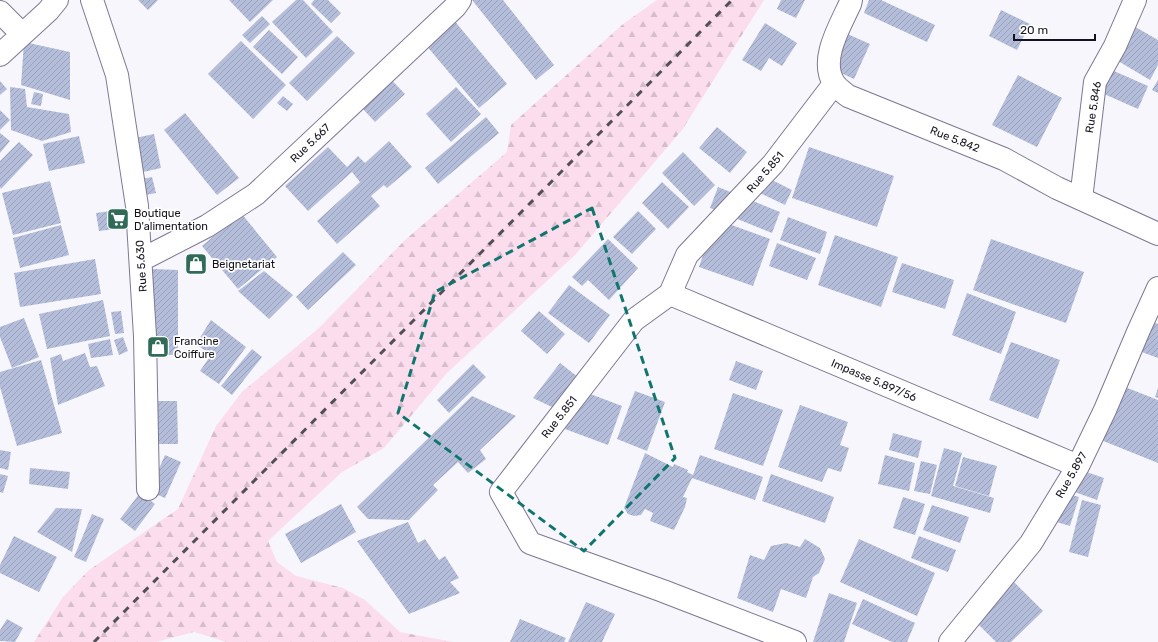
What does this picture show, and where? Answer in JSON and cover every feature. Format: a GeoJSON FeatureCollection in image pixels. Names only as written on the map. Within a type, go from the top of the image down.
{"type":"FeatureCollection","features":[{"type":"Feature","properties":{"kind":"street"},"geometry":{"type":"LineString","coordinates":[[0,55],[57,0]]}},
{"type":"Feature","properties":{"kind":"street","name":"Rue 5.630"},"geometry":{"type":"LineString","coordinates":[[92,0],[118,75],[137,206],[145,336],[148,489]]}},
{"type":"Feature","properties":{"kind":"street","name":"Rue 5.667"},"geometry":{"type":"LineString","coordinates":[[140,260],[207,226],[256,194],[455,7],[460,0]]}},
{"type":"Feature","properties":{"kind":"street"},"geometry":{"type":"LineString","coordinates":[[834,84],[828,71],[832,41],[851,0]]}},
{"type":"Feature","properties":{"kind":"street","name":"Rue 5.846"},"geometry":{"type":"LineString","coordinates":[[1081,199],[1095,82],[1115,46],[1135,0]]}},
{"type":"Feature","properties":{"kind":"street"},"geometry":{"type":"LineString","coordinates":[[0,12],[22,34]]}},
{"type":"Feature","properties":{"kind":"street","name":"Rue 5.842"},"geometry":{"type":"LineString","coordinates":[[834,84],[848,96],[1004,159],[1057,188],[1158,234]]}},
{"type":"Feature","properties":{"kind":"street","name":"Rue 5.851"},"geometry":{"type":"LineString","coordinates":[[795,642],[663,591],[530,543],[501,492],[634,320],[670,294],[687,255],[773,164],[834,84]]}},
{"type":"Feature","properties":{"kind":"street","name":"Rue 5.897"},"geometry":{"type":"LineString","coordinates":[[950,642],[1031,543],[1078,466],[1105,410],[1158,288]]}},
{"type":"Feature","properties":{"kind":"street","name":"Impasse 5.897/56"},"geometry":{"type":"LineString","coordinates":[[670,294],[1078,466]]}},
{"type":"Feature","properties":{"kind":"highlighted area"},"geometry":{"type":"Polygon","coordinates":[[[592,208],[675,458],[584,551],[398,413],[435,292],[592,208]]]}},
{"type":"Feature","properties":{"kind":"green space"},"geometry":{"type":"Polygon","coordinates":[[[657,0],[764,0],[682,130],[575,255],[447,373],[384,448],[342,472],[268,541],[277,562],[296,576],[343,588],[365,600],[400,632],[453,642],[226,642],[194,632],[156,642],[34,642],[63,597],[89,570],[178,509],[216,426],[242,392],[319,328],[405,240],[507,152],[511,125],[623,24],[657,0]]]}},
{"type":"Feature","properties":{"kind":"building"},"geometry":{"type":"Polygon","coordinates":[[[138,0],[158,0],[148,10],[138,0]]]}},
{"type":"Feature","properties":{"kind":"building"},"geometry":{"type":"Polygon","coordinates":[[[229,0],[273,0],[250,22],[229,0]]]}},
{"type":"Feature","properties":{"kind":"building"},"geometry":{"type":"Polygon","coordinates":[[[296,0],[303,0],[333,32],[306,58],[272,22],[296,0]]]}},
{"type":"Feature","properties":{"kind":"building"},"geometry":{"type":"Polygon","coordinates":[[[314,0],[328,0],[341,13],[331,23],[311,4],[314,0]]]}},
{"type":"Feature","properties":{"kind":"building"},"geometry":{"type":"Polygon","coordinates":[[[472,0],[503,0],[554,65],[536,80],[472,0]]]}},
{"type":"Feature","properties":{"kind":"building"},"geometry":{"type":"Polygon","coordinates":[[[781,0],[805,0],[796,18],[777,9],[781,0]]]}},
{"type":"Feature","properties":{"kind":"building"},"geometry":{"type":"Polygon","coordinates":[[[869,0],[881,0],[935,25],[927,42],[864,13],[869,0]]]}},
{"type":"Feature","properties":{"kind":"building"},"geometry":{"type":"Polygon","coordinates":[[[443,7],[507,84],[479,108],[414,31],[443,7]]]}},
{"type":"Feature","properties":{"kind":"building"},"geometry":{"type":"Polygon","coordinates":[[[1001,10],[1030,24],[1017,50],[989,36],[1001,10]]]}},
{"type":"Feature","properties":{"kind":"building"},"geometry":{"type":"Polygon","coordinates":[[[262,16],[270,24],[250,43],[242,35],[262,16]]]}},
{"type":"Feature","properties":{"kind":"building"},"geometry":{"type":"Polygon","coordinates":[[[765,23],[797,43],[782,66],[769,58],[761,71],[742,60],[765,23]]]}},
{"type":"Feature","properties":{"kind":"building"},"geometry":{"type":"Polygon","coordinates":[[[1132,25],[1158,40],[1158,65],[1150,80],[1113,58],[1132,25]]]}},
{"type":"Feature","properties":{"kind":"building"},"geometry":{"type":"Polygon","coordinates":[[[269,30],[298,57],[282,74],[253,47],[269,30]]]}},
{"type":"Feature","properties":{"kind":"building"},"geometry":{"type":"Polygon","coordinates":[[[843,32],[870,44],[854,79],[828,67],[843,32]]]}},
{"type":"Feature","properties":{"kind":"building"},"geometry":{"type":"Polygon","coordinates":[[[337,36],[355,53],[307,101],[289,83],[337,36]]]}},
{"type":"Feature","properties":{"kind":"building"},"geometry":{"type":"Polygon","coordinates":[[[241,41],[286,85],[253,119],[208,74],[241,41]]]}},
{"type":"Feature","properties":{"kind":"building"},"geometry":{"type":"Polygon","coordinates":[[[24,42],[70,52],[70,100],[21,85],[24,42]]]}},
{"type":"Feature","properties":{"kind":"building"},"geometry":{"type":"Polygon","coordinates":[[[379,67],[405,94],[375,122],[350,95],[379,67]]]}},
{"type":"Feature","properties":{"kind":"building"},"geometry":{"type":"Polygon","coordinates":[[[1105,67],[1148,86],[1138,109],[1095,90],[1105,67]]]}},
{"type":"Feature","properties":{"kind":"building"},"geometry":{"type":"Polygon","coordinates":[[[1018,75],[1062,98],[1037,147],[992,125],[1018,75]]]}},
{"type":"Feature","properties":{"kind":"building"},"geometry":{"type":"Polygon","coordinates":[[[1158,80],[1158,93],[1152,90],[1158,80]]]}},
{"type":"Feature","properties":{"kind":"building"},"geometry":{"type":"Polygon","coordinates":[[[0,81],[7,89],[0,95],[0,81]]]}},
{"type":"Feature","properties":{"kind":"building"},"geometry":{"type":"Polygon","coordinates":[[[10,87],[25,89],[27,107],[69,114],[71,132],[42,141],[11,130],[10,87]]]}},
{"type":"Feature","properties":{"kind":"building"},"geometry":{"type":"Polygon","coordinates":[[[456,87],[481,114],[451,142],[426,114],[456,87]]]}},
{"type":"Feature","properties":{"kind":"building"},"geometry":{"type":"Polygon","coordinates":[[[34,92],[43,94],[41,106],[31,104],[34,92]]]}},
{"type":"Feature","properties":{"kind":"building"},"geometry":{"type":"Polygon","coordinates":[[[283,96],[293,104],[287,111],[277,103],[283,96]]]}},
{"type":"Feature","properties":{"kind":"building"},"geometry":{"type":"Polygon","coordinates":[[[0,110],[10,120],[0,130],[0,110]]]}},
{"type":"Feature","properties":{"kind":"building"},"geometry":{"type":"Polygon","coordinates":[[[185,113],[239,178],[217,195],[164,130],[185,113]]]}},
{"type":"Feature","properties":{"kind":"building"},"geometry":{"type":"Polygon","coordinates":[[[486,117],[499,133],[438,184],[425,168],[486,117]]]}},
{"type":"Feature","properties":{"kind":"building"},"geometry":{"type":"Polygon","coordinates":[[[717,127],[747,152],[730,173],[699,148],[717,127]]]}},
{"type":"Feature","properties":{"kind":"building"},"geometry":{"type":"Polygon","coordinates":[[[0,133],[10,141],[0,153],[0,133]]]}},
{"type":"Feature","properties":{"kind":"building"},"geometry":{"type":"Polygon","coordinates":[[[154,134],[161,168],[143,172],[135,138],[154,134]]]}},
{"type":"Feature","properties":{"kind":"building"},"geometry":{"type":"Polygon","coordinates":[[[79,136],[85,163],[49,171],[43,144],[79,136]]]}},
{"type":"Feature","properties":{"kind":"building"},"geometry":{"type":"Polygon","coordinates":[[[389,141],[412,167],[387,188],[384,185],[371,196],[380,206],[337,244],[317,221],[360,182],[352,172],[308,211],[285,186],[328,147],[347,167],[358,156],[365,163],[389,141]]]}},
{"type":"Feature","properties":{"kind":"building"},"geometry":{"type":"Polygon","coordinates":[[[19,142],[33,155],[1,189],[0,161],[19,142]]]}},
{"type":"Feature","properties":{"kind":"building"},"geometry":{"type":"Polygon","coordinates":[[[809,147],[894,176],[877,227],[792,198],[809,147]]]}},
{"type":"Feature","properties":{"kind":"building"},"geometry":{"type":"Polygon","coordinates":[[[683,152],[715,185],[694,206],[662,173],[683,152]]]}},
{"type":"Feature","properties":{"kind":"building"},"geometry":{"type":"Polygon","coordinates":[[[152,177],[156,193],[140,196],[137,180],[152,177]]]}},
{"type":"Feature","properties":{"kind":"building"},"geometry":{"type":"Polygon","coordinates":[[[766,177],[792,190],[785,205],[758,192],[766,177]]]}},
{"type":"Feature","properties":{"kind":"building"},"geometry":{"type":"Polygon","coordinates":[[[50,181],[61,223],[13,235],[2,193],[50,181]]]}},
{"type":"Feature","properties":{"kind":"building"},"geometry":{"type":"Polygon","coordinates":[[[662,182],[689,207],[668,229],[642,203],[662,182]]]}},
{"type":"Feature","properties":{"kind":"building"},"geometry":{"type":"Polygon","coordinates":[[[718,187],[780,212],[772,233],[710,208],[718,187]]]}},
{"type":"Feature","properties":{"kind":"building"},"geometry":{"type":"Polygon","coordinates":[[[119,210],[122,228],[99,231],[96,213],[119,210]]]}},
{"type":"Feature","properties":{"kind":"building"},"geometry":{"type":"Polygon","coordinates":[[[638,211],[656,229],[632,254],[613,237],[638,211]]]}},
{"type":"Feature","properties":{"kind":"building"},"geometry":{"type":"Polygon","coordinates":[[[241,213],[277,257],[238,289],[202,246],[241,213]]]}},
{"type":"Feature","properties":{"kind":"building"},"geometry":{"type":"Polygon","coordinates":[[[788,217],[827,232],[820,254],[780,240],[788,217]]]}},
{"type":"Feature","properties":{"kind":"building"},"geometry":{"type":"Polygon","coordinates":[[[715,219],[770,239],[753,286],[699,267],[715,219]]]}},
{"type":"Feature","properties":{"kind":"building"},"geometry":{"type":"Polygon","coordinates":[[[61,225],[69,255],[20,268],[13,238],[61,225]]]}},
{"type":"Feature","properties":{"kind":"building"},"geometry":{"type":"Polygon","coordinates":[[[835,235],[898,257],[881,307],[818,285],[835,235]]]}},
{"type":"Feature","properties":{"kind":"building"},"geometry":{"type":"Polygon","coordinates":[[[608,239],[638,268],[609,300],[588,280],[582,286],[572,277],[608,239]]]}},
{"type":"Feature","properties":{"kind":"building"},"geometry":{"type":"Polygon","coordinates":[[[991,239],[1084,272],[1066,323],[973,290],[991,239]]]}},
{"type":"Feature","properties":{"kind":"building"},"geometry":{"type":"Polygon","coordinates":[[[777,243],[816,258],[807,280],[769,266],[777,243]]]}},
{"type":"Feature","properties":{"kind":"building"},"geometry":{"type":"Polygon","coordinates":[[[343,252],[356,265],[308,310],[296,297],[343,252]]]}},
{"type":"Feature","properties":{"kind":"building"},"geometry":{"type":"Polygon","coordinates":[[[95,259],[101,294],[20,307],[14,273],[95,259]]]}},
{"type":"Feature","properties":{"kind":"building"},"geometry":{"type":"Polygon","coordinates":[[[902,263],[954,280],[945,309],[892,292],[902,263]]]}},
{"type":"Feature","properties":{"kind":"building"},"geometry":{"type":"Polygon","coordinates":[[[153,269],[178,270],[178,355],[153,355],[153,269]]]}},
{"type":"Feature","properties":{"kind":"building"},"geometry":{"type":"Polygon","coordinates":[[[264,271],[293,295],[269,319],[238,291],[264,271]]]}},
{"type":"Feature","properties":{"kind":"building"},"geometry":{"type":"Polygon","coordinates":[[[569,285],[610,315],[589,343],[548,313],[569,285]]]}},
{"type":"Feature","properties":{"kind":"building"},"geometry":{"type":"Polygon","coordinates":[[[967,293],[1016,312],[1001,354],[952,335],[967,293]]]}},
{"type":"Feature","properties":{"kind":"building"},"geometry":{"type":"Polygon","coordinates":[[[103,300],[110,336],[47,349],[39,314],[103,300]]]}},
{"type":"Feature","properties":{"kind":"building"},"geometry":{"type":"Polygon","coordinates":[[[121,311],[124,333],[115,334],[111,312],[121,311]]]}},
{"type":"Feature","properties":{"kind":"building"},"geometry":{"type":"Polygon","coordinates":[[[539,311],[565,334],[547,354],[521,331],[539,311]]]}},
{"type":"Feature","properties":{"kind":"building"},"geometry":{"type":"Polygon","coordinates":[[[24,318],[39,357],[12,368],[0,337],[0,327],[24,318]]]}},
{"type":"Feature","properties":{"kind":"building"},"geometry":{"type":"Polygon","coordinates":[[[1142,318],[1158,324],[1158,358],[1131,348],[1142,318]]]}},
{"type":"Feature","properties":{"kind":"building"},"geometry":{"type":"Polygon","coordinates":[[[211,320],[246,347],[219,384],[200,371],[211,355],[196,344],[211,320]]]}},
{"type":"Feature","properties":{"kind":"building"},"geometry":{"type":"Polygon","coordinates":[[[123,337],[128,351],[119,355],[114,340],[123,337]]]}},
{"type":"Feature","properties":{"kind":"building"},"geometry":{"type":"Polygon","coordinates":[[[110,339],[113,355],[91,358],[88,344],[110,339]]]}},
{"type":"Feature","properties":{"kind":"building"},"geometry":{"type":"Polygon","coordinates":[[[1011,342],[1060,360],[1038,419],[989,400],[1011,342]]]}},
{"type":"Feature","properties":{"kind":"building"},"geometry":{"type":"Polygon","coordinates":[[[252,349],[262,357],[232,395],[221,386],[252,349]]]}},
{"type":"Feature","properties":{"kind":"building"},"geometry":{"type":"Polygon","coordinates":[[[85,353],[90,367],[97,366],[105,386],[58,405],[50,358],[61,354],[63,361],[85,353]]]}},
{"type":"Feature","properties":{"kind":"building"},"geometry":{"type":"Polygon","coordinates":[[[41,360],[62,433],[17,446],[0,387],[0,372],[41,360]]]}},
{"type":"Feature","properties":{"kind":"building"},"geometry":{"type":"Polygon","coordinates":[[[736,361],[763,371],[756,390],[729,380],[736,361]]]}},
{"type":"Feature","properties":{"kind":"building"},"geometry":{"type":"Polygon","coordinates":[[[560,363],[578,377],[554,408],[533,398],[560,363]]]}},
{"type":"Feature","properties":{"kind":"building"},"geometry":{"type":"Polygon","coordinates":[[[473,364],[486,377],[449,413],[437,400],[473,364]]]}},
{"type":"Feature","properties":{"kind":"building"},"geometry":{"type":"Polygon","coordinates":[[[1107,380],[1158,400],[1158,463],[1086,434],[1107,380]]]}},
{"type":"Feature","properties":{"kind":"building"},"geometry":{"type":"Polygon","coordinates":[[[572,387],[622,406],[608,445],[557,426],[572,387]]]}},
{"type":"Feature","properties":{"kind":"building"},"geometry":{"type":"Polygon","coordinates":[[[1158,388],[1158,398],[1155,397],[1158,388]]]}},
{"type":"Feature","properties":{"kind":"building"},"geometry":{"type":"Polygon","coordinates":[[[635,391],[665,402],[647,451],[617,439],[635,391]]]}},
{"type":"Feature","properties":{"kind":"building"},"geometry":{"type":"Polygon","coordinates":[[[733,393],[783,410],[763,466],[714,449],[733,393]]]}},
{"type":"Feature","properties":{"kind":"building"},"geometry":{"type":"Polygon","coordinates":[[[472,396],[516,416],[480,450],[486,459],[468,473],[458,462],[433,485],[438,490],[409,520],[368,519],[357,507],[472,396]]]}},
{"type":"Feature","properties":{"kind":"building"},"geometry":{"type":"Polygon","coordinates":[[[154,401],[177,401],[178,444],[154,444],[154,401]]]}},
{"type":"Feature","properties":{"kind":"building"},"geometry":{"type":"Polygon","coordinates":[[[800,405],[848,422],[840,445],[849,448],[841,472],[828,468],[822,482],[778,467],[800,405]]]}},
{"type":"Feature","properties":{"kind":"building"},"geometry":{"type":"Polygon","coordinates":[[[893,433],[922,441],[918,458],[889,450],[893,433]]]}},
{"type":"Feature","properties":{"kind":"building"},"geometry":{"type":"Polygon","coordinates":[[[944,448],[962,453],[953,486],[994,498],[990,513],[931,496],[944,448]]]}},
{"type":"Feature","properties":{"kind":"building"},"geometry":{"type":"Polygon","coordinates":[[[0,450],[11,452],[8,470],[0,468],[0,450]]]}},
{"type":"Feature","properties":{"kind":"building"},"geometry":{"type":"Polygon","coordinates":[[[645,453],[673,467],[674,464],[688,470],[687,472],[693,475],[700,455],[763,477],[755,500],[692,478],[683,497],[687,498],[685,507],[674,530],[650,521],[653,513],[645,509],[641,515],[634,516],[628,514],[624,508],[645,453]]]}},
{"type":"Feature","properties":{"kind":"building"},"geometry":{"type":"Polygon","coordinates":[[[165,455],[181,462],[165,498],[149,491],[165,455]]]}},
{"type":"Feature","properties":{"kind":"building"},"geometry":{"type":"Polygon","coordinates":[[[885,455],[915,463],[909,491],[878,484],[885,455]]]}},
{"type":"Feature","properties":{"kind":"building"},"geometry":{"type":"Polygon","coordinates":[[[963,457],[997,466],[989,496],[955,486],[963,457]]]}},
{"type":"Feature","properties":{"kind":"building"},"geometry":{"type":"Polygon","coordinates":[[[921,461],[937,465],[930,494],[914,491],[921,461]]]}},
{"type":"Feature","properties":{"kind":"building"},"geometry":{"type":"Polygon","coordinates":[[[1066,465],[1104,478],[1097,500],[1058,486],[1066,465]]]}},
{"type":"Feature","properties":{"kind":"building"},"geometry":{"type":"Polygon","coordinates":[[[30,468],[70,472],[68,489],[29,484],[30,468]]]}},
{"type":"Feature","properties":{"kind":"building"},"geometry":{"type":"Polygon","coordinates":[[[0,474],[8,476],[3,493],[0,492],[0,474]]]}},
{"type":"Feature","properties":{"kind":"building"},"geometry":{"type":"Polygon","coordinates":[[[771,474],[834,497],[825,523],[762,501],[771,474]]]}},
{"type":"Feature","properties":{"kind":"building"},"geometry":{"type":"Polygon","coordinates":[[[1052,489],[1079,497],[1070,526],[1043,518],[1052,489]]]}},
{"type":"Feature","properties":{"kind":"building"},"geometry":{"type":"Polygon","coordinates":[[[140,493],[155,504],[135,531],[120,519],[140,493]]]}},
{"type":"Feature","properties":{"kind":"building"},"geometry":{"type":"Polygon","coordinates":[[[903,497],[925,504],[915,535],[893,528],[903,497]]]}},
{"type":"Feature","properties":{"kind":"building"},"geometry":{"type":"Polygon","coordinates":[[[1082,500],[1101,505],[1088,557],[1069,552],[1082,500]]]}},
{"type":"Feature","properties":{"kind":"building"},"geometry":{"type":"Polygon","coordinates":[[[341,504],[356,532],[301,563],[285,534],[341,504]]]}},
{"type":"Feature","properties":{"kind":"building"},"geometry":{"type":"Polygon","coordinates":[[[932,505],[969,517],[960,543],[923,530],[932,505]]]}},
{"type":"Feature","properties":{"kind":"building"},"geometry":{"type":"Polygon","coordinates":[[[56,508],[82,509],[72,552],[37,532],[56,508]]]}},
{"type":"Feature","properties":{"kind":"building"},"geometry":{"type":"Polygon","coordinates":[[[92,514],[104,519],[86,562],[74,557],[92,514]]]}},
{"type":"Feature","properties":{"kind":"building"},"geometry":{"type":"Polygon","coordinates":[[[408,522],[418,543],[425,539],[439,560],[445,556],[459,578],[450,582],[460,593],[409,614],[357,541],[408,522]]]}},
{"type":"Feature","properties":{"kind":"building"},"geometry":{"type":"Polygon","coordinates":[[[14,536],[57,557],[39,592],[0,573],[0,565],[14,536]]]}},
{"type":"Feature","properties":{"kind":"building"},"geometry":{"type":"Polygon","coordinates":[[[919,536],[956,550],[948,572],[911,558],[919,536]]]}},
{"type":"Feature","properties":{"kind":"building"},"geometry":{"type":"Polygon","coordinates":[[[805,539],[820,548],[825,559],[819,573],[813,577],[806,598],[781,589],[773,612],[737,598],[750,555],[764,560],[771,546],[786,543],[800,547],[805,539]]]}},
{"type":"Feature","properties":{"kind":"building"},"geometry":{"type":"Polygon","coordinates":[[[859,539],[935,573],[917,616],[840,582],[859,539]]]}},
{"type":"Feature","properties":{"kind":"building"},"geometry":{"type":"Polygon","coordinates":[[[1007,575],[1043,611],[1011,642],[996,642],[968,614],[1007,575]]]}},
{"type":"Feature","properties":{"kind":"building"},"geometry":{"type":"Polygon","coordinates":[[[829,593],[857,603],[844,642],[813,642],[829,593]]]}},
{"type":"Feature","properties":{"kind":"building"},"geometry":{"type":"Polygon","coordinates":[[[863,599],[915,623],[907,642],[892,642],[852,624],[863,599]]]}},
{"type":"Feature","properties":{"kind":"building"},"geometry":{"type":"Polygon","coordinates":[[[586,602],[615,614],[602,642],[568,642],[586,602]]]}},
{"type":"Feature","properties":{"kind":"building"},"geometry":{"type":"Polygon","coordinates":[[[7,619],[23,628],[15,642],[0,641],[0,630],[7,619]]]}},
{"type":"Feature","properties":{"kind":"building"},"geometry":{"type":"Polygon","coordinates":[[[520,619],[566,638],[564,642],[510,642],[520,619]]]}},
{"type":"Feature","properties":{"kind":"railway"},"geometry":{"type":"LineString","coordinates":[[94,642],[732,0]]}},
{"type":"Feature","properties":{"kind":"place","name":"Boutique D'alimentation"},"geometry":{"type":"Point","coordinates":[118,219]}},
{"type":"Feature","properties":{"kind":"place","name":"Beignetariat"},"geometry":{"type":"Point","coordinates":[196,264]}},
{"type":"Feature","properties":{"kind":"place","name":"Francine Coiffure"},"geometry":{"type":"Point","coordinates":[158,347]}}]}
